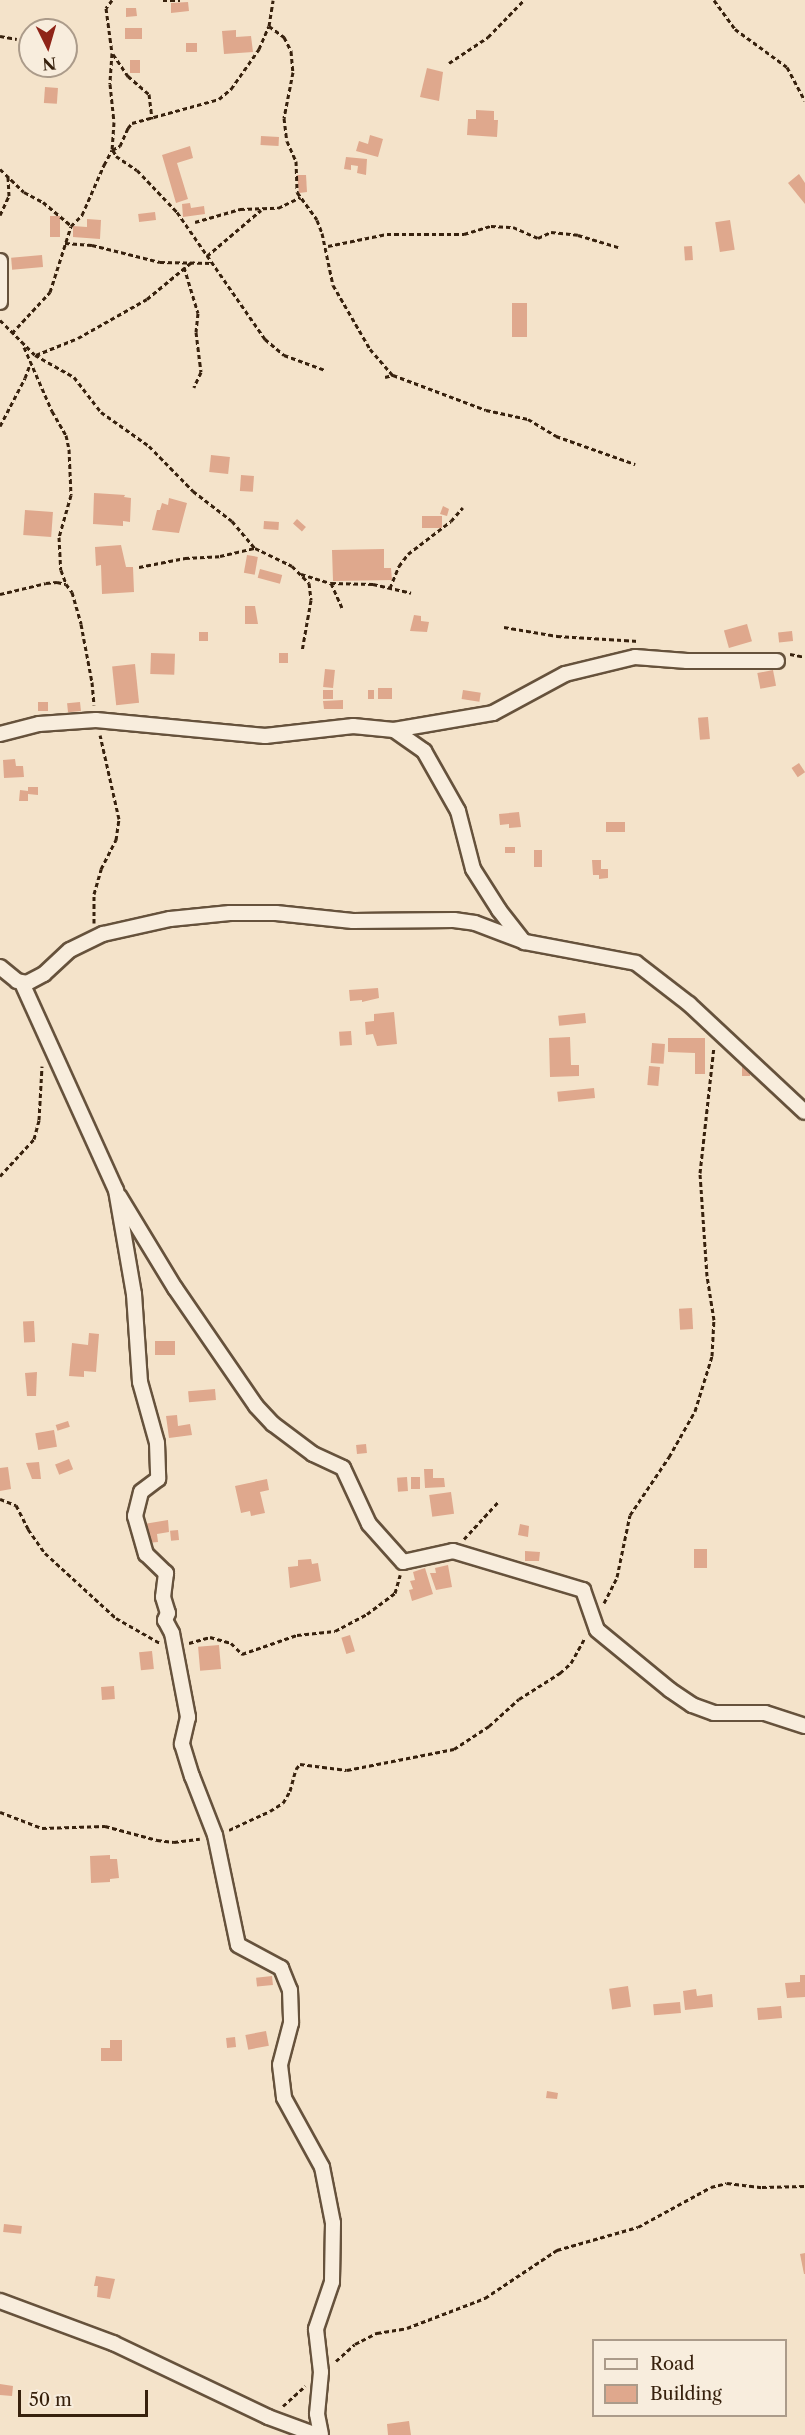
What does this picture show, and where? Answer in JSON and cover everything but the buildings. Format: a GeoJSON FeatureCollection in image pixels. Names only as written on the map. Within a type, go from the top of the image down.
{"type":"FeatureCollection","features":[{"type":"Feature","properties":{"kind":"street"},"geometry":{"type":"LineString","coordinates":[[0,261],[0,302]]}},
{"type":"Feature","properties":{"kind":"street"},"geometry":{"type":"LineString","coordinates":[[0,735],[39,724],[96,720],[265,736],[353,726],[393,730],[494,713],[564,674],[635,657],[687,661],[777,661]]}},
{"type":"Feature","properties":{"kind":"street"},"geometry":{"type":"LineString","coordinates":[[393,730],[424,751],[458,811],[473,869],[499,910],[525,942]]}},
{"type":"Feature","properties":{"kind":"street"},"geometry":{"type":"LineString","coordinates":[[0,967],[8,976],[22,983],[34,981],[70,951],[103,934],[170,919],[230,913],[276,913],[353,921],[454,920],[475,923],[525,942],[568,952],[623,958],[649,970],[703,1016],[805,1112]]}},
{"type":"Feature","properties":{"kind":"street"},"geometry":{"type":"LineString","coordinates":[[22,983],[116,1190],[194,1317],[256,1406],[273,1424],[313,1454],[343,1468],[369,1524],[403,1562],[453,1551],[583,1590],[597,1630],[670,1690],[692,1704],[714,1713],[765,1713],[805,1726]]}},
{"type":"Feature","properties":{"kind":"street"},"geometry":{"type":"LineString","coordinates":[[0,2301],[113,2343],[268,2417],[319,2435],[317,2414],[321,2372],[316,2329],[332,2282],[333,2223],[322,2167],[284,2098],[280,2065],[291,2023],[290,1990],[280,1968],[238,1945],[215,1834],[182,1744],[189,1717],[173,1648],[172,1633],[165,1620],[168,1613],[164,1597],[166,1573],[146,1554],[135,1516],[141,1492],[158,1479],[157,1443],[140,1382],[134,1294],[116,1190]]}},
{"type":"Feature","properties":{"kind":"path"},"geometry":{"type":"LineString","coordinates":[[12,333],[50,292],[71,226],[82,215],[112,150],[114,122],[110,84],[112,53],[106,8],[112,0]]}},
{"type":"Feature","properties":{"kind":"path"},"geometry":{"type":"LineString","coordinates":[[163,0],[180,0]]}},
{"type":"Feature","properties":{"kind":"path"},"geometry":{"type":"LineString","coordinates":[[112,150],[120,146],[132,123],[219,99],[231,89],[259,49],[268,26],[273,0]]}},
{"type":"Feature","properties":{"kind":"path"},"geometry":{"type":"LineString","coordinates":[[449,63],[488,37],[524,0]]}},
{"type":"Feature","properties":{"kind":"path"},"geometry":{"type":"LineString","coordinates":[[714,0],[735,29],[787,67],[805,101]]}},
{"type":"Feature","properties":{"kind":"path"},"geometry":{"type":"LineString","coordinates":[[268,26],[284,37],[291,51],[293,72],[284,118],[287,141],[296,161],[297,192],[317,220],[327,246],[333,285],[370,349],[393,375],[467,404],[528,419],[556,436],[571,439],[635,464]]}},
{"type":"Feature","properties":{"kind":"path"},"geometry":{"type":"LineString","coordinates":[[0,36],[17,39]]}},
{"type":"Feature","properties":{"kind":"path"},"geometry":{"type":"LineString","coordinates":[[112,53],[128,76],[149,94],[152,119]]}},
{"type":"Feature","properties":{"kind":"path"},"geometry":{"type":"LineString","coordinates":[[112,150],[116,156],[137,170],[177,212],[265,339],[284,355],[325,370]]}},
{"type":"Feature","properties":{"kind":"path"},"geometry":{"type":"LineString","coordinates":[[0,169],[24,192],[43,202],[71,226]]}},
{"type":"Feature","properties":{"kind":"path"},"geometry":{"type":"LineString","coordinates":[[0,215],[9,196],[8,175]]}},
{"type":"Feature","properties":{"kind":"path"},"geometry":{"type":"LineString","coordinates":[[195,222],[240,209],[278,208],[301,197]]}},
{"type":"Feature","properties":{"kind":"path"},"geometry":{"type":"LineString","coordinates":[[207,256],[261,210]]}},
{"type":"Feature","properties":{"kind":"path"},"geometry":{"type":"LineString","coordinates":[[327,246],[387,234],[464,234],[491,226],[513,227],[538,238],[551,232],[578,235],[618,247]]}},
{"type":"Feature","properties":{"kind":"path"},"geometry":{"type":"LineString","coordinates":[[65,243],[92,245],[160,262],[193,261],[212,264]]}},
{"type":"Feature","properties":{"kind":"path"},"geometry":{"type":"LineString","coordinates":[[35,355],[78,338],[147,299],[193,261]]}},
{"type":"Feature","properties":{"kind":"path"},"geometry":{"type":"LineString","coordinates":[[184,267],[198,313],[196,332],[201,372],[194,387]]}},
{"type":"Feature","properties":{"kind":"path"},"geometry":{"type":"LineString","coordinates":[[0,320],[35,355],[74,377],[100,412],[149,446],[193,491],[232,521],[255,548],[292,566],[309,583],[311,600],[302,651]]}},
{"type":"Feature","properties":{"kind":"path"},"geometry":{"type":"LineString","coordinates":[[23,344],[66,435],[69,449],[71,495],[59,537],[61,570],[66,584]]}},
{"type":"Feature","properties":{"kind":"path"},"geometry":{"type":"LineString","coordinates":[[0,426],[26,378],[30,362]]}},
{"type":"Feature","properties":{"kind":"path"},"geometry":{"type":"LineString","coordinates":[[385,377],[393,375]]}},
{"type":"Feature","properties":{"kind":"path"},"geometry":{"type":"LineString","coordinates":[[390,588],[399,566],[408,554],[452,521],[463,507]]}},
{"type":"Feature","properties":{"kind":"path"},"geometry":{"type":"LineString","coordinates":[[138,567],[185,558],[220,556],[255,548]]}},
{"type":"Feature","properties":{"kind":"path"},"geometry":{"type":"LineString","coordinates":[[299,573],[331,583],[373,584],[411,593]]}},
{"type":"Feature","properties":{"kind":"path"},"geometry":{"type":"LineString","coordinates":[[331,583],[342,608]]}},
{"type":"Feature","properties":{"kind":"path"},"geometry":{"type":"LineString","coordinates":[[0,1176],[34,1139],[39,1120],[47,1038]]}},
{"type":"Feature","properties":{"kind":"path"},"geometry":{"type":"LineString","coordinates":[[0,1499],[16,1505],[28,1529],[45,1553],[116,1618],[173,1648],[210,1637],[231,1643],[242,1654],[297,1635],[334,1631],[367,1614],[395,1593],[403,1562]]}},
{"type":"Feature","properties":{"kind":"path"},"geometry":{"type":"LineString","coordinates":[[453,1551],[499,1501]]}},
{"type":"Feature","properties":{"kind":"path"},"geometry":{"type":"LineString","coordinates":[[268,2417],[355,2344],[377,2332],[407,2328],[484,2298],[557,2250],[638,2227],[711,2187],[727,2183],[762,2187],[805,2186]]}}]}
